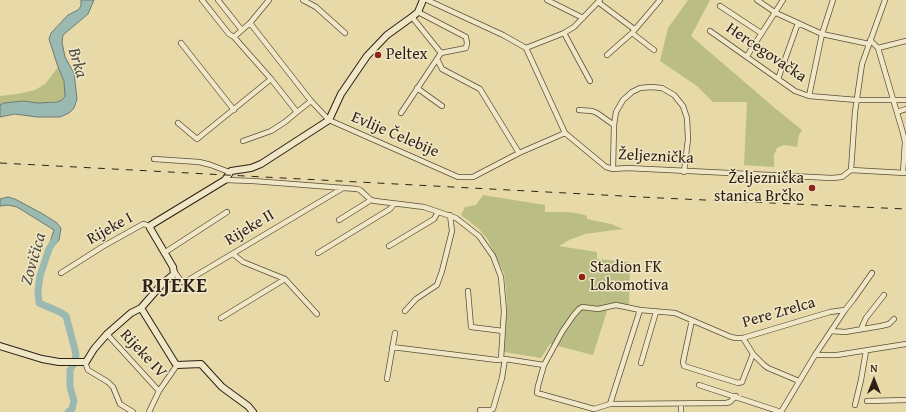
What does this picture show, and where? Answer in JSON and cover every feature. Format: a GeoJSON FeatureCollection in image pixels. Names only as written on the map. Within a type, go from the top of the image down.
{"type":"FeatureCollection","features":[{"type":"Feature","properties":{"kind":"street"},"geometry":{"type":"LineString","coordinates":[[202,0],[229,34],[234,37],[271,79],[297,112]]}},
{"type":"Feature","properties":{"kind":"street"},"geometry":{"type":"LineString","coordinates":[[218,0],[241,29]]}},
{"type":"Feature","properties":{"kind":"street"},"geometry":{"type":"LineString","coordinates":[[234,37],[241,29],[250,23],[269,0]]}},
{"type":"Feature","properties":{"kind":"street"},"geometry":{"type":"LineString","coordinates":[[303,0],[316,7],[345,33]]}},
{"type":"Feature","properties":{"kind":"street"},"geometry":{"type":"LineString","coordinates":[[154,159],[199,162],[229,172],[251,168],[260,164],[329,120],[341,94],[367,56],[387,34],[418,12],[423,0]]}},
{"type":"Feature","properties":{"kind":"street"},"geometry":{"type":"LineString","coordinates":[[427,0],[503,35],[526,48],[565,133]]}},
{"type":"Feature","properties":{"kind":"street"},"geometry":{"type":"LineString","coordinates":[[547,0],[583,18]]}},
{"type":"Feature","properties":{"kind":"street"},"geometry":{"type":"LineString","coordinates":[[608,55],[633,31],[660,0]]}},
{"type":"Feature","properties":{"kind":"street"},"geometry":{"type":"LineString","coordinates":[[757,0],[776,13],[822,34],[870,42],[878,48],[905,142],[904,173],[851,170],[855,112],[862,64],[870,42],[885,0]]}},
{"type":"Feature","properties":{"kind":"street"},"geometry":{"type":"LineString","coordinates":[[747,56],[783,0]]}},
{"type":"Feature","properties":{"kind":"street"},"geometry":{"type":"LineString","coordinates":[[809,96],[822,34],[833,0]]}},
{"type":"Feature","properties":{"kind":"street"},"geometry":{"type":"LineString","coordinates":[[526,48],[564,33],[574,27],[599,1],[654,50]]}},
{"type":"Feature","properties":{"kind":"street"},"geometry":{"type":"LineString","coordinates":[[720,6],[761,33]]}},
{"type":"Feature","properties":{"kind":"street"},"geometry":{"type":"LineString","coordinates":[[401,113],[441,53],[466,48],[467,43],[466,37],[418,12]]}},
{"type":"Feature","properties":{"kind":"street"},"geometry":{"type":"LineString","coordinates":[[412,17],[441,53]]}},
{"type":"Feature","properties":{"kind":"street","name":"Evlije Čelebije"},"geometry":{"type":"LineString","coordinates":[[250,23],[310,101],[329,120],[458,177],[473,177],[519,153],[565,133]]}},
{"type":"Feature","properties":{"kind":"street"},"geometry":{"type":"LineString","coordinates":[[778,79],[798,23]]}},
{"type":"Feature","properties":{"kind":"street","name":"Hercegovačka"},"geometry":{"type":"LineString","coordinates":[[710,31],[795,91],[809,96],[857,100],[906,100]]}},
{"type":"Feature","properties":{"kind":"street"},"geometry":{"type":"LineString","coordinates":[[564,33],[590,81]]}},
{"type":"Feature","properties":{"kind":"street"},"geometry":{"type":"LineString","coordinates":[[878,48],[906,41]]}},
{"type":"Feature","properties":{"kind":"street"},"geometry":{"type":"LineString","coordinates":[[181,43],[234,110]]}},
{"type":"Feature","properties":{"kind":"street"},"geometry":{"type":"LineString","coordinates":[[437,59],[442,69],[480,89],[519,153]]}},
{"type":"Feature","properties":{"kind":"street"},"geometry":{"type":"LineString","coordinates":[[178,123],[197,139],[271,79]]}},
{"type":"Feature","properties":{"kind":"street"},"geometry":{"type":"LineString","coordinates":[[613,169],[614,125],[616,112],[623,100],[632,92],[640,88],[651,87],[662,88],[674,95],[684,106],[687,118],[688,139],[684,172]]}},
{"type":"Feature","properties":{"kind":"street"},"geometry":{"type":"LineString","coordinates":[[417,88],[442,106]]}},
{"type":"Feature","properties":{"kind":"street"},"geometry":{"type":"LineString","coordinates":[[243,141],[271,131],[285,122],[310,101]]}},
{"type":"Feature","properties":{"kind":"street"},"geometry":{"type":"LineString","coordinates":[[897,112],[906,109]]}},
{"type":"Feature","properties":{"kind":"street"},"geometry":{"type":"LineString","coordinates":[[579,110],[597,113],[614,125]]}},
{"type":"Feature","properties":{"kind":"street","name":"Željeznička"},"geometry":{"type":"LineString","coordinates":[[565,133],[606,167],[613,169],[627,168],[684,172],[838,178],[842,177],[851,170]]}},
{"type":"Feature","properties":{"kind":"street"},"geometry":{"type":"LineString","coordinates":[[150,228],[225,180],[229,172]]}},
{"type":"Feature","properties":{"kind":"street"},"geometry":{"type":"LineString","coordinates":[[225,180],[360,190],[371,200],[424,207],[450,215],[479,236],[494,258],[501,277],[504,294],[502,378],[493,409],[480,410]]}},
{"type":"Feature","properties":{"kind":"street","name":"Rijeke II"},"geometry":{"type":"LineString","coordinates":[[174,271],[183,283],[343,188]]}},
{"type":"Feature","properties":{"kind":"street"},"geometry":{"type":"LineString","coordinates":[[339,220],[371,200]]}},
{"type":"Feature","properties":{"kind":"street"},"geometry":{"type":"LineString","coordinates":[[318,253],[390,209],[394,204]]}},
{"type":"Feature","properties":{"kind":"street"},"geometry":{"type":"LineString","coordinates":[[164,253],[227,212]]}},
{"type":"Feature","properties":{"kind":"street"},"geometry":{"type":"LineString","coordinates":[[389,246],[434,219],[438,212]]}},
{"type":"Feature","properties":{"kind":"street"},"geometry":{"type":"LineString","coordinates":[[405,310],[416,299],[437,285],[452,231],[450,215]]}},
{"type":"Feature","properties":{"kind":"street","name":"Rijeke I"},"geometry":{"type":"LineString","coordinates":[[61,273],[142,224],[147,225],[150,228],[174,271]]}},
{"type":"Feature","properties":{"kind":"street"},"geometry":{"type":"LineString","coordinates":[[233,254],[243,262],[286,279],[317,314]]}},
{"type":"Feature","properties":{"kind":"street"},"geometry":{"type":"LineString","coordinates":[[84,362],[107,334],[131,313],[141,308],[162,284],[173,276],[174,271]]}},
{"type":"Feature","properties":{"kind":"street"},"geometry":{"type":"LineString","coordinates":[[699,385],[781,412],[815,355],[872,273]]}},
{"type":"Feature","properties":{"kind":"street"},"geometry":{"type":"LineString","coordinates":[[221,318],[286,279]]}},
{"type":"Feature","properties":{"kind":"street"},"geometry":{"type":"LineString","coordinates":[[468,291],[471,327],[503,331]]}},
{"type":"Feature","properties":{"kind":"street"},"geometry":{"type":"LineString","coordinates":[[861,329],[866,318],[884,295]]}},
{"type":"Feature","properties":{"kind":"street","name":"Pere Zrelca"},"geometry":{"type":"LineString","coordinates":[[544,365],[556,342],[580,308],[586,307],[598,310],[616,305],[640,310],[675,313],[731,337],[742,338],[830,312],[845,310]]}},
{"type":"Feature","properties":{"kind":"street"},"geometry":{"type":"LineString","coordinates":[[141,308],[177,365]]}},
{"type":"Feature","properties":{"kind":"street"},"geometry":{"type":"LineString","coordinates":[[610,404],[640,310]]}},
{"type":"Feature","properties":{"kind":"street"},"geometry":{"type":"LineString","coordinates":[[641,363],[656,312]]}},
{"type":"Feature","properties":{"kind":"street"},"geometry":{"type":"LineString","coordinates":[[831,331],[845,332],[890,324],[894,319]]}},
{"type":"Feature","properties":{"kind":"street"},"geometry":{"type":"LineString","coordinates":[[692,320],[683,362],[684,366],[738,384],[742,382],[753,354]]}},
{"type":"Feature","properties":{"kind":"street"},"geometry":{"type":"LineString","coordinates":[[387,378],[395,333]]}},
{"type":"Feature","properties":{"kind":"street","name":"Rijeke IV"},"geometry":{"type":"LineString","coordinates":[[107,334],[159,391]]}},
{"type":"Feature","properties":{"kind":"street"},"geometry":{"type":"LineString","coordinates":[[742,338],[753,354],[764,366],[800,381]]}},
{"type":"Feature","properties":{"kind":"street"},"geometry":{"type":"LineString","coordinates":[[815,355],[837,355],[906,344]]}},
{"type":"Feature","properties":{"kind":"street"},"geometry":{"type":"LineString","coordinates":[[0,346],[42,359],[59,362],[84,362]]}},
{"type":"Feature","properties":{"kind":"street"},"geometry":{"type":"LineString","coordinates":[[392,347],[544,365],[537,393],[594,409],[610,404],[726,403],[730,402],[736,396]]}},
{"type":"Feature","properties":{"kind":"street"},"geometry":{"type":"LineString","coordinates":[[855,405],[863,373],[866,350]]}},
{"type":"Feature","properties":{"kind":"street"},"geometry":{"type":"LineString","coordinates":[[84,362],[88,370],[108,382],[113,387],[120,404],[133,412]]}},
{"type":"Feature","properties":{"kind":"street"},"geometry":{"type":"LineString","coordinates":[[177,365],[200,364],[222,387],[248,406],[253,412]]}},
{"type":"Feature","properties":{"kind":"street"},"geometry":{"type":"LineString","coordinates":[[149,412],[159,391],[177,365]]}},
{"type":"Feature","properties":{"kind":"street"},"geometry":{"type":"LineString","coordinates":[[867,401],[906,400]]}},
{"type":"Feature","properties":{"kind":"street"},"geometry":{"type":"LineString","coordinates":[[681,404],[681,412]]}},
{"type":"Feature","properties":{"kind":"green space"},"geometry":{"type":"Polygon","coordinates":[[[688,0],[710,0],[691,36],[802,130],[799,135],[797,147],[784,145],[777,148],[774,155],[774,167],[744,165],[747,102],[713,102],[697,86],[660,61],[668,28],[688,0]]]}},
{"type":"Feature","properties":{"kind":"green space"},"geometry":{"type":"Polygon","coordinates":[[[58,67],[64,81],[65,89],[65,96],[60,101],[38,103],[23,101],[0,105],[0,96],[35,90],[45,84],[58,67]]]}},
{"type":"Feature","properties":{"kind":"green space"},"geometry":{"type":"Polygon","coordinates":[[[483,195],[545,205],[545,212],[567,212],[581,214],[587,216],[587,219],[611,224],[623,229],[585,234],[569,240],[559,246],[597,252],[597,259],[630,262],[629,306],[609,305],[593,355],[550,344],[541,358],[504,352],[507,308],[504,273],[488,240],[479,229],[461,215],[465,207],[476,205],[483,195]]]}},
{"type":"Feature","properties":{"kind":"water"},"geometry":{"type":"Polygon","coordinates":[[[81,0],[94,0],[88,14],[63,35],[62,42],[65,57],[74,73],[77,99],[74,108],[69,113],[60,117],[37,117],[15,114],[0,117],[0,105],[4,103],[23,101],[38,103],[57,102],[62,100],[65,96],[64,81],[49,39],[51,33],[68,15],[78,10],[81,6],[81,0]]]}},
{"type":"Feature","properties":{"kind":"water"},"geometry":{"type":"Polygon","coordinates":[[[8,197],[15,199],[57,223],[61,228],[59,240],[54,246],[49,249],[54,230],[17,207],[8,205],[0,206],[0,199],[8,197]]]}},
{"type":"Feature","properties":{"kind":"waterway","name":"Zovičica"},"geometry":{"type":"LineString","coordinates":[[54,241],[49,249],[40,276],[38,290],[39,303],[66,316],[74,346],[76,355],[70,370],[70,387],[74,401],[72,409],[68,412]]}},
{"type":"Feature","properties":{"kind":"railway"},"geometry":{"type":"LineString","coordinates":[[0,163],[660,198],[906,209]]}},
{"type":"Feature","properties":{"kind":"place","name":"Peltex"},"geometry":{"type":"Point","coordinates":[378,55]}},
{"type":"Feature","properties":{"kind":"place","name":"Željeznička stanica Brčko"},"geometry":{"type":"Point","coordinates":[812,188]}},
{"type":"Feature","properties":{"kind":"place","name":"Stadion FK Lokomotiva"},"geometry":{"type":"Point","coordinates":[582,277]}},
{"type":"Feature","properties":{"kind":"district","name":"RIJEKE"},"geometry":{"type":"Point","coordinates":[175,287]}},
{"type":"Feature","properties":{"kind":"water label","name":"Brka"},"geometry":{"type":"Point","coordinates":[77,63]}}]}
